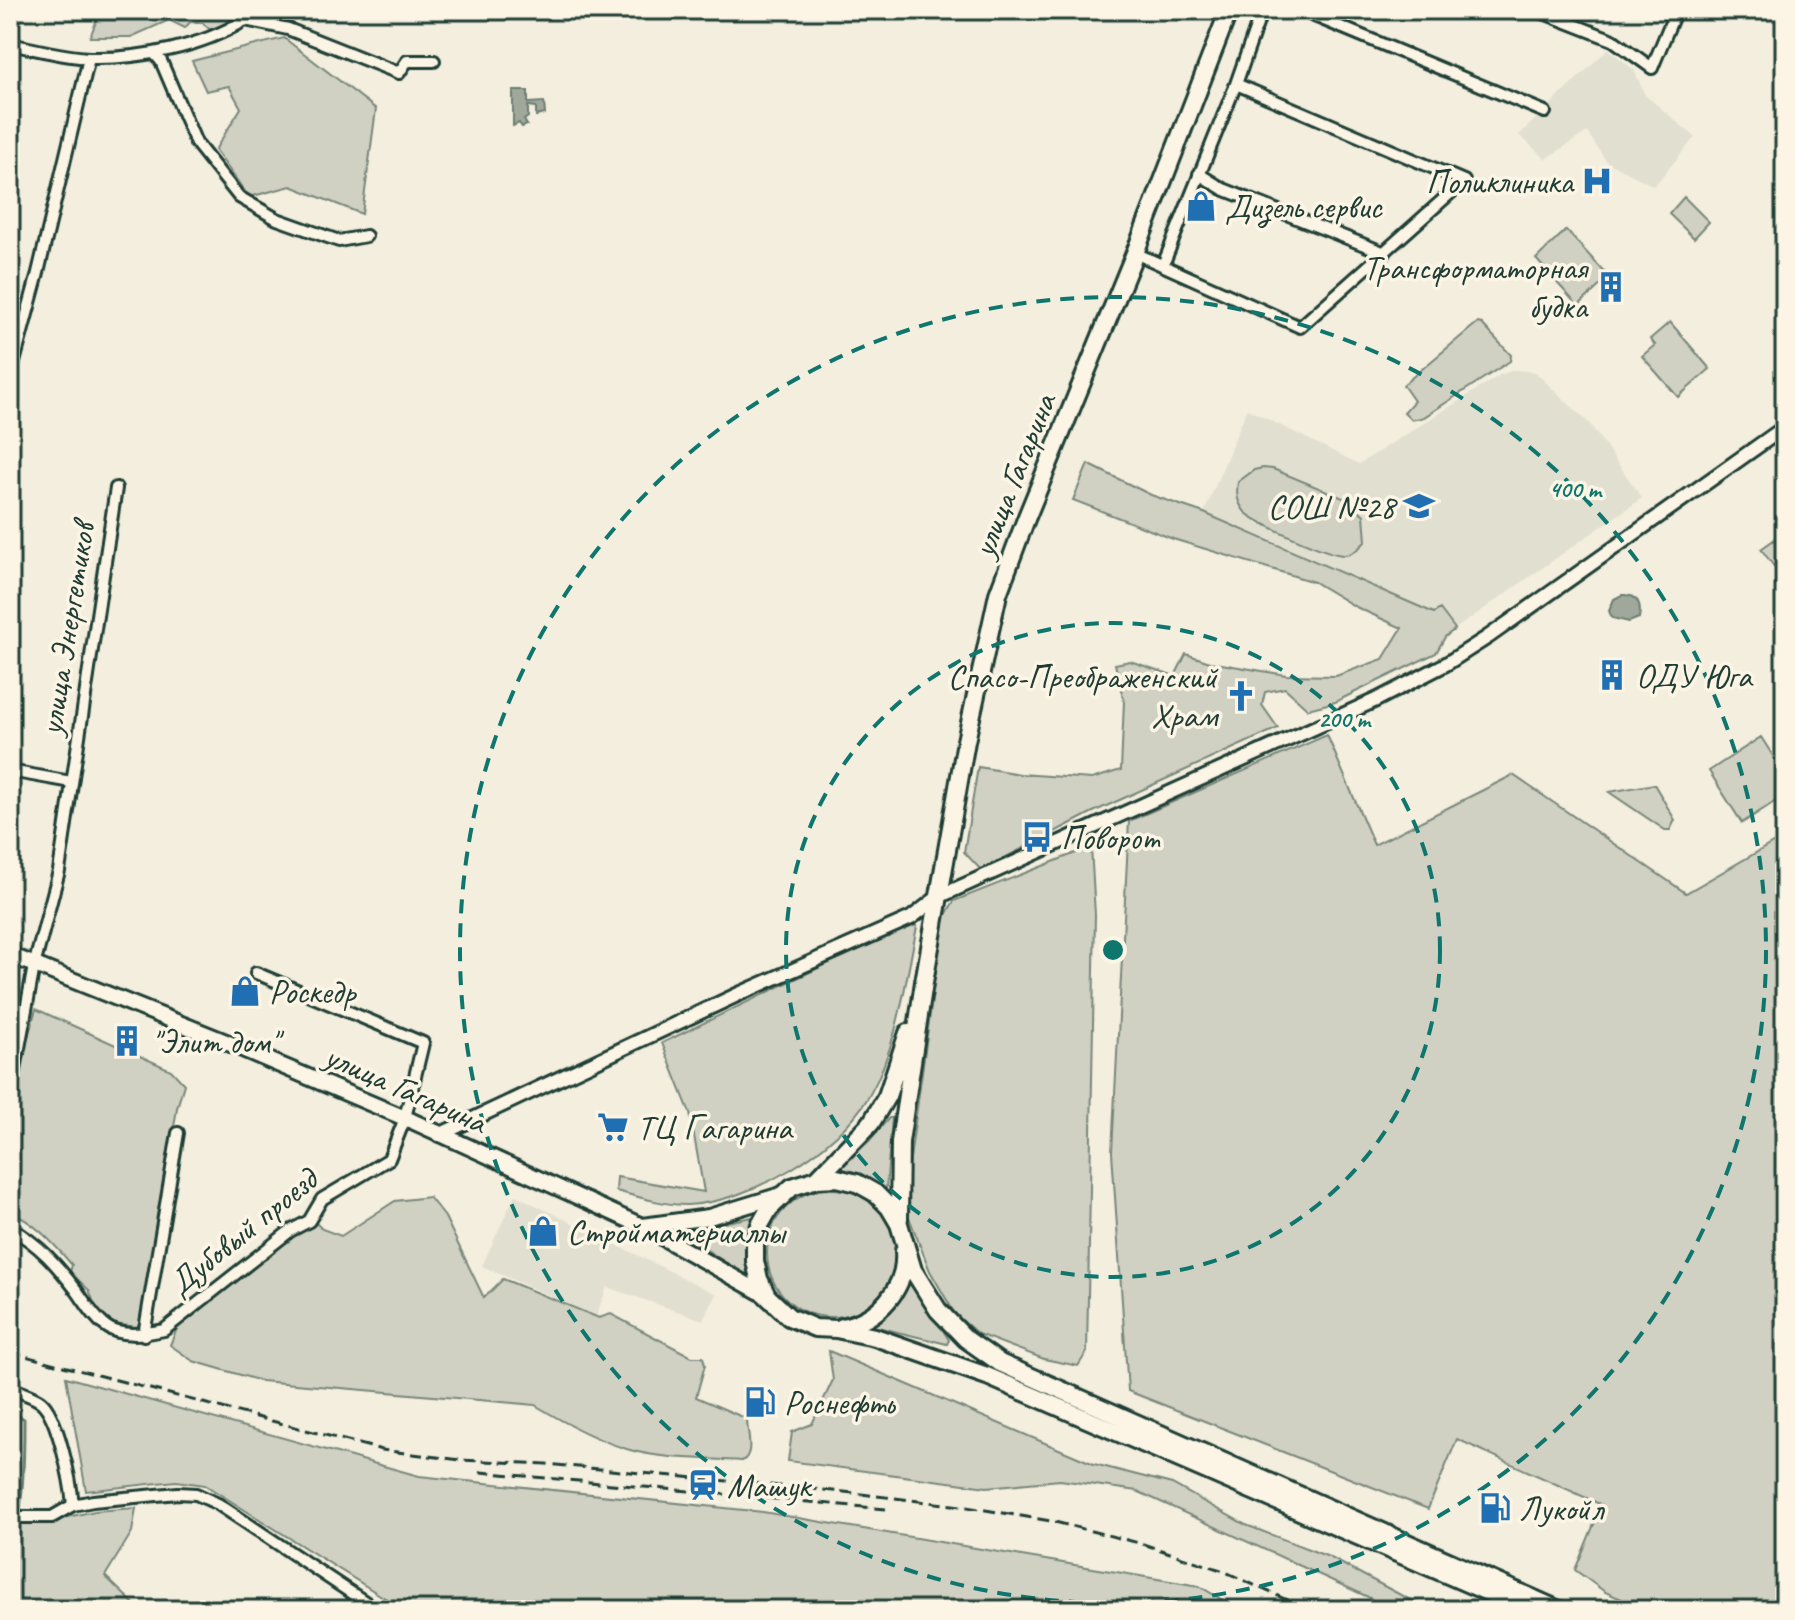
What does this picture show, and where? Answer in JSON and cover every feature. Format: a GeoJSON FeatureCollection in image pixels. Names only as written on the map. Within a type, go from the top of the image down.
{"type":"FeatureCollection","features":[{"type":"Feature","properties":{"kind":"main road","name":"улица Гагарина"},"geometry":{"type":"LineString","coordinates":[[924,982],[966,741],[998,594],[1229,10]]}},
{"type":"Feature","properties":{"kind":"main road","name":"улица Гагарина"},"geometry":{"type":"LineString","coordinates":[[10,955],[405,1118],[642,1226],[767,1296]]}},
{"type":"Feature","properties":{"kind":"main road"},"geometry":{"type":"LineString","coordinates":[[817,1179],[871,1123],[887,1096],[924,982]]}},
{"type":"Feature","properties":{"kind":"main road"},"geometry":{"type":"LineString","coordinates":[[836,1329],[862,1321],[884,1306],[902,1275],[905,1257],[901,1232],[900,1142],[924,982]]}},
{"type":"Feature","properties":{"kind":"main road"},"geometry":{"type":"LineString","coordinates":[[1529,1610],[987,1376],[916,1349],[802,1324],[778,1309],[767,1296],[757,1270],[755,1243],[764,1217],[781,1195],[792,1187],[817,1179],[837,1178],[866,1188],[889,1207],[913,1270],[938,1310],[966,1339],[1000,1363],[1559,1610]]}},
{"type":"Feature","properties":{"kind":"main road"},"geometry":{"type":"LineString","coordinates":[[642,1226],[709,1217],[781,1195]]}},
{"type":"Feature","properties":{"kind":"street"},"geometry":{"type":"LineString","coordinates":[[1163,265],[1236,84],[1262,10]]}},
{"type":"Feature","properties":{"kind":"street"},"geometry":{"type":"LineString","coordinates":[[1300,10],[1545,112]]}},
{"type":"Feature","properties":{"kind":"street"},"geometry":{"type":"LineString","coordinates":[[1536,10],[1613,40],[1652,68],[1676,10]]}},
{"type":"Feature","properties":{"kind":"street"},"geometry":{"type":"LineString","coordinates":[[10,44],[89,58],[154,53],[228,31],[247,15],[399,73],[407,61],[434,61]]}},
{"type":"Feature","properties":{"kind":"street"},"geometry":{"type":"LineString","coordinates":[[154,53],[161,61],[196,143],[239,197],[277,219],[339,241],[366,236]]}},
{"type":"Feature","properties":{"kind":"street"},"geometry":{"type":"LineString","coordinates":[[10,377],[89,58]]}},
{"type":"Feature","properties":{"kind":"street"},"geometry":{"type":"LineString","coordinates":[[1135,253],[1300,327],[1464,181],[1236,84]]}},
{"type":"Feature","properties":{"kind":"street"},"geometry":{"type":"LineString","coordinates":[[1199,174],[1223,189],[1385,253]]}},
{"type":"Feature","properties":{"kind":"street"},"geometry":{"type":"LineString","coordinates":[[439,1135],[739,994],[911,918],[938,897],[1376,700],[1446,664],[1605,557],[1785,427]]}},
{"type":"Feature","properties":{"kind":"street","name":"улица Энергетиков"},"geometry":{"type":"LineString","coordinates":[[10,1097],[34,966],[59,871],[116,488]]}},
{"type":"Feature","properties":{"kind":"street"},"geometry":{"type":"LineString","coordinates":[[10,771],[71,782]]}},
{"type":"Feature","properties":{"kind":"street","name":"Дубовый проезд"},"geometry":{"type":"LineString","coordinates":[[178,1133],[144,1335],[164,1330],[290,1231],[309,1221],[322,1199],[389,1159],[405,1118],[423,1043],[256,973]]}},
{"type":"Feature","properties":{"kind":"street"},"geometry":{"type":"LineString","coordinates":[[10,1228],[31,1239],[57,1264],[105,1326],[144,1335]]}},
{"type":"Feature","properties":{"kind":"street"},"geometry":{"type":"LineString","coordinates":[[10,1387],[41,1402],[47,1410],[63,1459],[73,1505]]}},
{"type":"Feature","properties":{"kind":"street"},"geometry":{"type":"LineString","coordinates":[[12,1518],[52,1517],[73,1505],[93,1501],[196,1494],[218,1504],[377,1610]]}},
{"type":"Feature","properties":{"kind":"shaded area"},"geometry":{"type":"Polygon","coordinates":[[[97,10],[243,10],[226,26],[209,29],[203,23],[190,22],[185,28],[169,20],[131,37],[90,37],[100,12],[97,10]]]}},
{"type":"Feature","properties":{"kind":"shaded area"},"geometry":{"type":"Polygon","coordinates":[[[284,38],[376,109],[362,214],[291,186],[249,197],[215,150],[241,108],[229,86],[206,91],[192,61],[284,38]]]}},
{"type":"Feature","properties":{"kind":"shaded area"},"geometry":{"type":"Polygon","coordinates":[[[1608,49],[1634,70],[1645,95],[1695,137],[1654,186],[1607,162],[1587,132],[1546,159],[1519,135],[1608,49]]]}},
{"type":"Feature","properties":{"kind":"shaded area"},"geometry":{"type":"Polygon","coordinates":[[[513,91],[528,91],[528,103],[544,102],[545,114],[536,116],[536,107],[528,106],[528,117],[524,120],[527,125],[522,127],[519,123],[513,126],[513,91]]]}},
{"type":"Feature","properties":{"kind":"shaded area"},"geometry":{"type":"Polygon","coordinates":[[[1684,197],[1709,222],[1694,238],[1669,214],[1684,197]]]}},
{"type":"Feature","properties":{"kind":"shaded area"},"geometry":{"type":"Polygon","coordinates":[[[1566,230],[1609,277],[1578,306],[1536,259],[1566,230]]]}},
{"type":"Feature","properties":{"kind":"shaded area"},"geometry":{"type":"Polygon","coordinates":[[[1670,322],[1710,369],[1678,397],[1642,356],[1655,345],[1650,339],[1670,322]]]}},
{"type":"Feature","properties":{"kind":"shaded area"},"geometry":{"type":"Polygon","coordinates":[[[1477,323],[1482,324],[1511,355],[1510,361],[1424,417],[1412,420],[1404,412],[1414,401],[1403,385],[1477,323]]]}},
{"type":"Feature","properties":{"kind":"shaded area","name":"СОШ №28"},"geometry":{"type":"Polygon","coordinates":[[[1514,370],[1535,372],[1589,423],[1642,498],[1455,629],[1441,609],[1434,613],[1204,513],[1247,409],[1359,464],[1500,375],[1514,370]]]}},
{"type":"Feature","properties":{"kind":"shaded area"},"geometry":{"type":"Polygon","coordinates":[[[1088,464],[1151,495],[1204,513],[1434,613],[1440,609],[1455,629],[1445,637],[1436,653],[1335,702],[1308,709],[1285,688],[1265,692],[1262,705],[1278,728],[1091,813],[981,870],[964,852],[978,767],[1020,774],[1092,779],[1121,770],[1124,701],[1115,664],[1130,661],[1175,676],[1186,654],[1210,662],[1286,675],[1336,676],[1383,659],[1402,628],[1356,607],[1314,582],[1173,539],[1073,500],[1088,464]]]}},
{"type":"Feature","properties":{"kind":"shaded area"},"geometry":{"type":"Polygon","coordinates":[[[1273,469],[1348,500],[1364,515],[1366,541],[1351,553],[1337,554],[1293,538],[1252,517],[1239,501],[1238,482],[1254,470],[1273,469]]]}},
{"type":"Feature","properties":{"kind":"shaded area"},"geometry":{"type":"Polygon","coordinates":[[[1785,532],[1785,581],[1761,549],[1785,532]]]}},
{"type":"Feature","properties":{"kind":"shaded area"},"geometry":{"type":"Polygon","coordinates":[[[1622,595],[1637,600],[1639,618],[1629,622],[1612,618],[1609,611],[1614,599],[1622,595]]]}},
{"type":"Feature","properties":{"kind":"shaded area"},"geometry":{"type":"Polygon","coordinates":[[[1327,735],[1374,845],[1513,775],[1686,893],[1785,836],[1785,1610],[1647,1610],[1605,1592],[1575,1570],[1602,1505],[1457,1439],[1428,1509],[1128,1391],[1112,1152],[1129,821],[1327,735]]]}},
{"type":"Feature","properties":{"kind":"shaded area"},"geometry":{"type":"Polygon","coordinates":[[[1761,737],[1785,775],[1785,795],[1742,823],[1709,771],[1761,737]]]}},
{"type":"Feature","properties":{"kind":"shaded area"},"geometry":{"type":"Polygon","coordinates":[[[1654,784],[1675,820],[1670,830],[1665,830],[1609,792],[1654,784]]]}},
{"type":"Feature","properties":{"kind":"shaded area"},"geometry":{"type":"Polygon","coordinates":[[[1091,847],[1095,915],[1087,1352],[1078,1366],[1044,1359],[978,1334],[955,1314],[930,1271],[907,1212],[909,1166],[943,920],[954,901],[1091,847]]]}},
{"type":"Feature","properties":{"kind":"shaded area"},"geometry":{"type":"Polygon","coordinates":[[[914,922],[917,927],[904,992],[887,1056],[869,1096],[836,1136],[790,1170],[764,1184],[712,1202],[669,1204],[616,1191],[617,1177],[704,1192],[690,1113],[662,1043],[914,922]]]}},
{"type":"Feature","properties":{"kind":"shaded area"},"geometry":{"type":"Polygon","coordinates":[[[36,1009],[171,1070],[184,1084],[177,1108],[144,1314],[137,1327],[114,1324],[99,1315],[89,1290],[70,1272],[72,1265],[36,1228],[10,1212],[10,1139],[23,1054],[36,1009]]]}},
{"type":"Feature","properties":{"kind":"shaded area"},"geometry":{"type":"Polygon","coordinates":[[[892,1118],[886,1189],[863,1175],[840,1168],[892,1118]]]}},
{"type":"Feature","properties":{"kind":"shaded area"},"geometry":{"type":"Polygon","coordinates":[[[831,1189],[855,1194],[876,1208],[890,1229],[895,1253],[890,1277],[876,1298],[855,1312],[831,1317],[807,1312],[786,1298],[772,1277],[767,1253],[772,1229],[786,1208],[807,1194],[831,1189]]]}},
{"type":"Feature","properties":{"kind":"shaded area","name":"Стройматериаллы"},"geometry":{"type":"Polygon","coordinates":[[[515,1195],[716,1294],[703,1320],[607,1287],[596,1316],[482,1266],[515,1195]]]}},
{"type":"Feature","properties":{"kind":"shaded area"},"geometry":{"type":"Polygon","coordinates":[[[429,1197],[445,1217],[484,1298],[503,1279],[599,1318],[611,1314],[692,1357],[703,1357],[705,1365],[696,1397],[747,1419],[749,1449],[746,1458],[742,1461],[657,1456],[630,1450],[606,1442],[535,1405],[261,1381],[193,1361],[170,1345],[178,1326],[314,1221],[322,1229],[341,1236],[395,1201],[429,1197]]]}},
{"type":"Feature","properties":{"kind":"shaded area"},"geometry":{"type":"Polygon","coordinates":[[[752,1217],[745,1246],[749,1278],[686,1236],[687,1230],[752,1217]]]}},
{"type":"Feature","properties":{"kind":"shaded area"},"geometry":{"type":"Polygon","coordinates":[[[910,1278],[949,1340],[947,1344],[873,1326],[894,1307],[910,1278]]]}},
{"type":"Feature","properties":{"kind":"shaded area"},"geometry":{"type":"Polygon","coordinates":[[[829,1351],[1094,1464],[1172,1484],[1246,1525],[1329,1557],[1429,1610],[1388,1610],[1368,1597],[1137,1491],[1060,1480],[987,1487],[788,1461],[792,1432],[812,1424],[833,1380],[829,1351]]]}},
{"type":"Feature","properties":{"kind":"shaded area"},"geometry":{"type":"Polygon","coordinates":[[[66,1377],[419,1476],[763,1512],[1199,1586],[1239,1610],[404,1610],[205,1485],[176,1481],[86,1491],[66,1377]]]}},
{"type":"Feature","properties":{"kind":"shaded area"},"geometry":{"type":"Polygon","coordinates":[[[136,1508],[132,1532],[105,1576],[135,1605],[132,1610],[10,1610],[10,1521],[54,1520],[95,1511],[136,1508]]]}},
{"type":"Feature","properties":{"kind":"waterway"},"geometry":{"type":"LineString","coordinates":[[10,1410],[24,1419],[20,1508],[10,1561]]}},
{"type":"Feature","properties":{"kind":"railway"},"geometry":{"type":"LineString","coordinates":[[10,1352],[382,1450],[460,1460],[546,1464],[844,1492],[1051,1521],[1143,1544],[1221,1570],[1309,1610]]}},
{"type":"Feature","properties":{"kind":"railway"},"geometry":{"type":"LineString","coordinates":[[480,1472],[886,1509]]}},
{"type":"Feature","properties":{"kind":"place","name":"Поликлиника"},"geometry":{"type":"Point","coordinates":[1597,181]}},
{"type":"Feature","properties":{"kind":"place","name":"Дизель сервис"},"geometry":{"type":"Point","coordinates":[1201,206]}},
{"type":"Feature","properties":{"kind":"place","name":"Трансформаторная будка"},"geometry":{"type":"Point","coordinates":[1611,287]}},
{"type":"Feature","properties":{"kind":"place","name":"СОШ №28"},"geometry":{"type":"Point","coordinates":[1419,506]}},
{"type":"Feature","properties":{"kind":"place","name":"ОДУ Юга"},"geometry":{"type":"Point","coordinates":[1612,675]}},
{"type":"Feature","properties":{"kind":"place","name":"Спасо-Преображенский Храм"},"geometry":{"type":"Point","coordinates":[1241,696]}},
{"type":"Feature","properties":{"kind":"place","name":"Поворот"},"geometry":{"type":"Point","coordinates":[1037,837]}},
{"type":"Feature","properties":{"kind":"place","name":"Роскедр"},"geometry":{"type":"Point","coordinates":[245,991]}},
{"type":"Feature","properties":{"kind":"place","name":"\"Элит дом\""},"geometry":{"type":"Point","coordinates":[127,1041]}},
{"type":"Feature","properties":{"kind":"place","name":"ТЦ Гагарина"},"geometry":{"type":"Point","coordinates":[613,1127]}},
{"type":"Feature","properties":{"kind":"place","name":"Стройматериаллы"},"geometry":{"type":"Point","coordinates":[543,1231]}},
{"type":"Feature","properties":{"kind":"place","name":"Роснефть"},"geometry":{"type":"Point","coordinates":[760,1402]}},
{"type":"Feature","properties":{"kind":"place","name":"Машук"},"geometry":{"type":"Point","coordinates":[703,1485]}},
{"type":"Feature","properties":{"kind":"place","name":"Лукойл"},"geometry":{"type":"Point","coordinates":[1495,1508]}}]}
